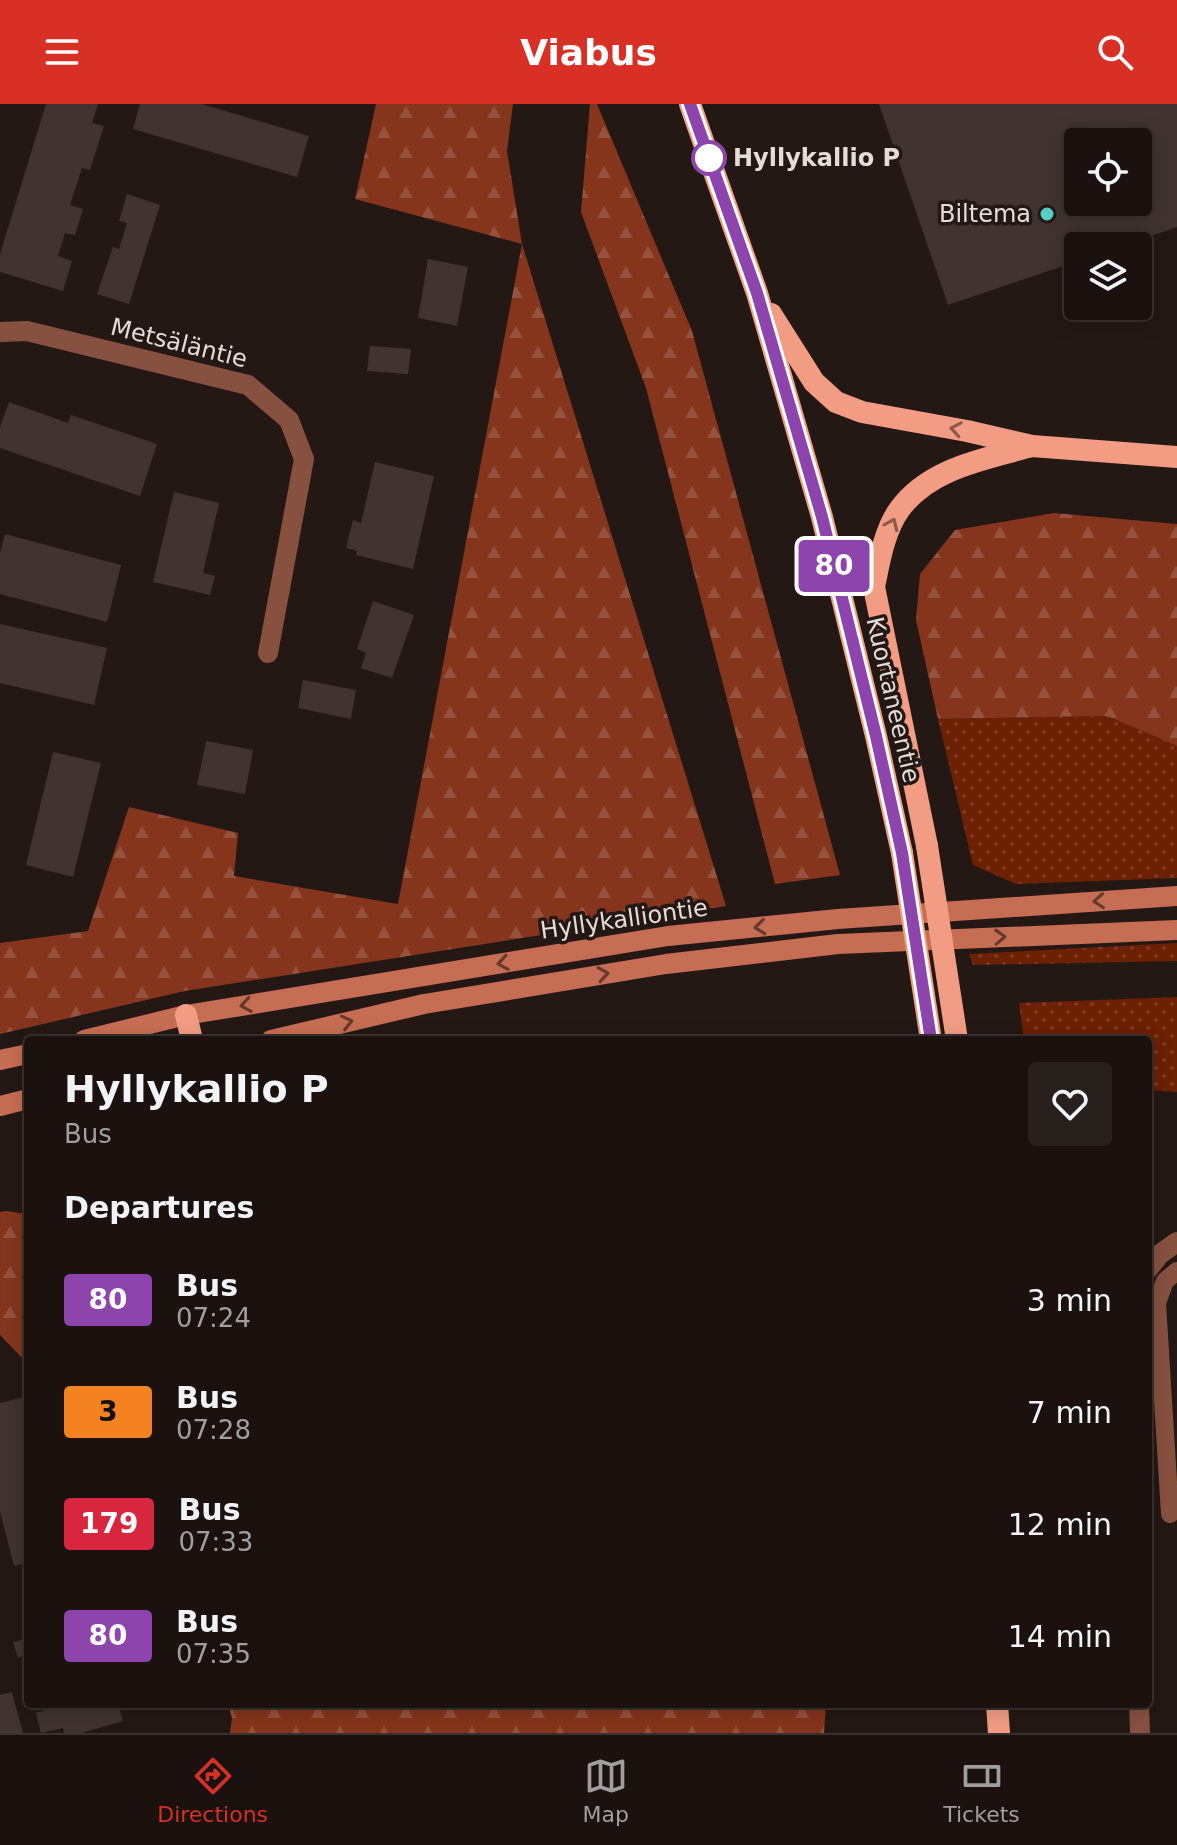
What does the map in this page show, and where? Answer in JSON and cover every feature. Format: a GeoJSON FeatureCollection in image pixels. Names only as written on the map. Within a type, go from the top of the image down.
{"type":"FeatureCollection","features":[{"type":"Feature","properties":{"kind":"highway","name":"Kuortaneentie"},"geometry":{"type":"LineString","coordinates":[[690,104],[757,293],[822,517],[902,853],[930,1036]]}},
{"type":"Feature","properties":{"kind":"highway"},"geometry":{"type":"LineString","coordinates":[[757,293],[814,382],[836,402],[862,412],[1032,446],[1177,457]]}},
{"type":"Feature","properties":{"kind":"highway"},"geometry":{"type":"LineString","coordinates":[[956,1036],[927,846],[874,587],[882,549],[898,511],[923,485],[961,465],[1032,446]]}},
{"type":"Feature","properties":{"kind":"highway"},"geometry":{"type":"LineString","coordinates":[[186,1015],[191,1036]]}},
{"type":"Feature","properties":{"kind":"highway"},"geometry":{"type":"LineString","coordinates":[[997,1708],[999,1733]]}},
{"type":"Feature","properties":{"kind":"main road","name":"Hyllykalliontie"},"geometry":{"type":"LineString","coordinates":[[100,1036],[186,1015],[668,936],[838,919],[1177,896]]}},
{"type":"Feature","properties":{"kind":"main road"},"geometry":{"type":"LineString","coordinates":[[288,1036],[424,1004],[666,964],[838,944],[1177,930]]}},
{"type":"Feature","properties":{"kind":"main road"},"geometry":{"type":"LineString","coordinates":[[0,1060],[24,1055]]}},
{"type":"Feature","properties":{"kind":"main road"},"geometry":{"type":"LineString","coordinates":[[0,1106],[24,1100]]}},
{"type":"Feature","properties":{"kind":"street","name":"Metsäläntie"},"geometry":{"type":"LineString","coordinates":[[0,332],[27,331],[248,385],[289,420],[304,459],[268,653]]}},
{"type":"Feature","properties":{"kind":"street"},"geometry":{"type":"LineString","coordinates":[[1152,1264],[1177,1242]]}},
{"type":"Feature","properties":{"kind":"street"},"geometry":{"type":"LineString","coordinates":[[1139,1708],[1140,1733]]}},
{"type":"Feature","properties":{"kind":"lane"},"geometry":{"type":"LineString","coordinates":[[1170,1514],[1157,1303],[1165,1281],[1177,1271]]}},
{"type":"Feature","properties":{"kind":"shaded area"},"geometry":{"type":"Polygon","coordinates":[[[1107,716],[1177,746],[1177,878],[1016,884],[973,865],[938,719],[1107,716]]]}},
{"type":"Feature","properties":{"kind":"shaded area"},"geometry":{"type":"Polygon","coordinates":[[[1177,943],[1177,961],[973,965],[969,954],[1177,943]]]}},
{"type":"Feature","properties":{"kind":"shaded area"},"geometry":{"type":"Polygon","coordinates":[[[1177,997],[1177,1092],[1152,1090],[1152,1036],[1023,1036],[1019,1003],[1177,997]]]}},
{"type":"Feature","properties":{"kind":"green space"},"geometry":{"type":"Polygon","coordinates":[[[376,104],[513,104],[507,151],[522,244],[355,199],[376,104]]]}},
{"type":"Feature","properties":{"kind":"green space"},"geometry":{"type":"Polygon","coordinates":[[[590,104],[597,104],[692,331],[840,875],[775,884],[646,388],[581,212],[590,104]]]}},
{"type":"Feature","properties":{"kind":"green space"},"geometry":{"type":"Polygon","coordinates":[[[522,244],[726,906],[185,991],[0,1034],[0,943],[88,931],[129,807],[238,833],[234,876],[398,904],[522,244]]]}},
{"type":"Feature","properties":{"kind":"green space"},"geometry":{"type":"Polygon","coordinates":[[[1054,513],[1177,524],[1177,746],[1107,716],[938,719],[916,620],[920,574],[955,530],[1054,513]]]}},
{"type":"Feature","properties":{"kind":"green space"},"geometry":{"type":"Polygon","coordinates":[[[0,1212],[24,1213],[24,1360],[0,1335],[0,1212]]]}},
{"type":"Feature","properties":{"kind":"green space"},"geometry":{"type":"Polygon","coordinates":[[[229,1708],[826,1708],[824,1733],[230,1733],[232,1718],[229,1708]]]}},
{"type":"Feature","properties":{"kind":"building"},"geometry":{"type":"Polygon","coordinates":[[[46,104],[98,104],[92,123],[104,126],[90,170],[82,168],[70,205],[83,209],[75,235],[65,233],[58,256],[72,261],[63,291],[0,272],[0,254],[46,104]]]}},
{"type":"Feature","properties":{"kind":"building"},"geometry":{"type":"Polygon","coordinates":[[[140,104],[202,104],[309,136],[297,177],[133,129],[140,104]]]}},
{"type":"Feature","properties":{"kind":"building","name":"Biltema"},"geometry":{"type":"Polygon","coordinates":[[[879,104],[1177,104],[1177,227],[1152,235],[1152,232],[1064,232],[1064,266],[948,305],[879,104]]]}},
{"type":"Feature","properties":{"kind":"building"},"geometry":{"type":"Polygon","coordinates":[[[127,194],[160,205],[129,304],[97,294],[113,247],[119,249],[127,223],[119,221],[127,194]]]}},
{"type":"Feature","properties":{"kind":"building"},"geometry":{"type":"Polygon","coordinates":[[[428,259],[468,267],[457,326],[418,318],[428,259]]]}},
{"type":"Feature","properties":{"kind":"building"},"geometry":{"type":"Polygon","coordinates":[[[370,346],[411,349],[408,374],[367,371],[370,346]]]}},
{"type":"Feature","properties":{"kind":"building"},"geometry":{"type":"Polygon","coordinates":[[[9,402],[68,423],[71,415],[157,444],[140,496],[0,448],[0,427],[9,402]]]}},
{"type":"Feature","properties":{"kind":"building"},"geometry":{"type":"Polygon","coordinates":[[[375,462],[434,476],[413,569],[356,555],[357,551],[346,548],[353,520],[361,523],[375,462]]]}},
{"type":"Feature","properties":{"kind":"building"},"geometry":{"type":"Polygon","coordinates":[[[174,492],[219,503],[203,573],[215,576],[210,595],[153,582],[174,492]]]}},
{"type":"Feature","properties":{"kind":"building"},"geometry":{"type":"Polygon","coordinates":[[[5,534],[121,565],[107,622],[0,594],[0,553],[5,534]]]}},
{"type":"Feature","properties":{"kind":"building"},"geometry":{"type":"Polygon","coordinates":[[[373,601],[414,615],[392,678],[361,668],[366,653],[357,649],[373,601]]]}},
{"type":"Feature","properties":{"kind":"building"},"geometry":{"type":"Polygon","coordinates":[[[0,624],[107,648],[94,705],[0,683],[0,624]]]}},
{"type":"Feature","properties":{"kind":"building"},"geometry":{"type":"Polygon","coordinates":[[[303,680],[356,690],[351,719],[298,708],[303,680]]]}},
{"type":"Feature","properties":{"kind":"building"},"geometry":{"type":"Polygon","coordinates":[[[206,741],[253,750],[245,794],[197,785],[206,741]]]}},
{"type":"Feature","properties":{"kind":"building"},"geometry":{"type":"Polygon","coordinates":[[[53,752],[101,763],[73,877],[26,865],[53,752]]]}},
{"type":"Feature","properties":{"kind":"building"},"geometry":{"type":"Polygon","coordinates":[[[24,1397],[24,1564],[14,1566],[0,1511],[0,1403],[24,1397]]]}},
{"type":"Feature","properties":{"kind":"building"},"geometry":{"type":"Polygon","coordinates":[[[24,1639],[24,1656],[18,1658],[13,1642],[24,1639]]]}},
{"type":"Feature","properties":{"kind":"building"},"geometry":{"type":"Polygon","coordinates":[[[12,1692],[23,1733],[0,1733],[0,1695],[12,1692]]]}},
{"type":"Feature","properties":{"kind":"building"},"geometry":{"type":"Polygon","coordinates":[[[52,1708],[119,1708],[123,1721],[82,1733],[64,1733],[63,1728],[41,1733],[36,1713],[52,1708]]]}},
{"type":"Feature","properties":{"kind":"bus line","name":"80"},"geometry":{"type":"LineString","coordinates":[[690,104],[757,293],[822,517],[902,853],[930,1036]]}},
{"type":"Feature","properties":{"kind":"place","name":"Hyllykallio P"},"geometry":{"type":"Point","coordinates":[709,158]}},
{"type":"Feature","properties":{"kind":"place","name":"Biltema"},"geometry":{"type":"Point","coordinates":[1047,214]}}]}
